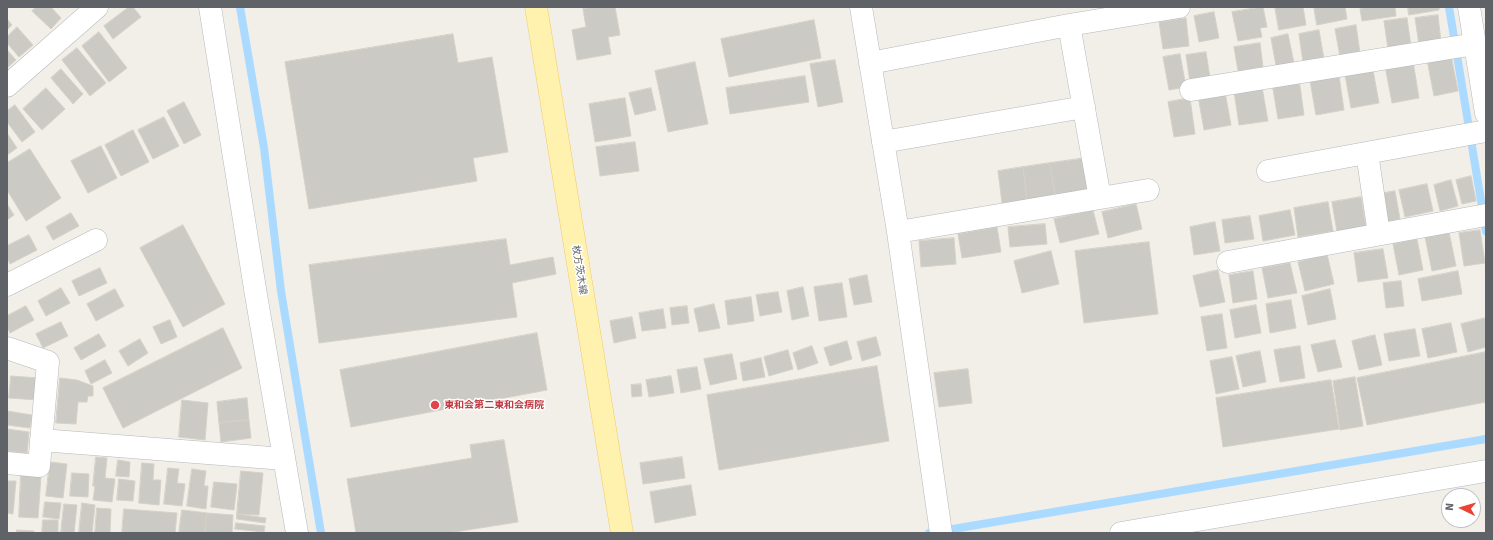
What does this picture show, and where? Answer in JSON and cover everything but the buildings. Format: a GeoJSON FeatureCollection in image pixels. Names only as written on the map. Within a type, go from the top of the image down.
{"type":"FeatureCollection","features":[{"type":"Feature","properties":{"kind":"main road","name":"枚方茨木線"},"geometry":{"type":"LineString","coordinates":[[536,7],[622,533]]}},
{"type":"Feature","properties":{"kind":"street"},"geometry":{"type":"LineString","coordinates":[[7,86],[97,7]]}},
{"type":"Feature","properties":{"kind":"street"},"geometry":{"type":"LineString","coordinates":[[210,7],[297,533]]}},
{"type":"Feature","properties":{"kind":"street"},"geometry":{"type":"LineString","coordinates":[[861,7],[898,232],[941,533]]}},
{"type":"Feature","properties":{"kind":"street"},"geometry":{"type":"LineString","coordinates":[[870,63],[1069,25],[1179,7]]}},
{"type":"Feature","properties":{"kind":"street"},"geometry":{"type":"LineString","coordinates":[[1469,7],[1486,113]]}},
{"type":"Feature","properties":{"kind":"street"},"geometry":{"type":"LineString","coordinates":[[1069,25],[1100,198]]}},
{"type":"Feature","properties":{"kind":"street"},"geometry":{"type":"LineString","coordinates":[[1191,90],[1475,44]]}},
{"type":"Feature","properties":{"kind":"street"},"geometry":{"type":"LineString","coordinates":[[883,142],[1084,107]]}},
{"type":"Feature","properties":{"kind":"street"},"geometry":{"type":"LineString","coordinates":[[1268,171],[1486,131]]}},
{"type":"Feature","properties":{"kind":"street"},"geometry":{"type":"LineString","coordinates":[[1367,153],[1379,234]]}},
{"type":"Feature","properties":{"kind":"street"},"geometry":{"type":"LineString","coordinates":[[898,232],[1148,190]]}},
{"type":"Feature","properties":{"kind":"street"},"geometry":{"type":"LineString","coordinates":[[1228,262],[1486,215]]}},
{"type":"Feature","properties":{"kind":"street"},"geometry":{"type":"LineString","coordinates":[[7,285],[96,240]]}},
{"type":"Feature","properties":{"kind":"street"},"geometry":{"type":"LineString","coordinates":[[7,348],[48,362],[39,466],[7,463]]}},
{"type":"Feature","properties":{"kind":"street"},"geometry":{"type":"LineString","coordinates":[[41,440],[284,459]]}},
{"type":"Feature","properties":{"kind":"street"},"geometry":{"type":"LineString","coordinates":[[1121,533],[1486,471]]}},
{"type":"Feature","properties":{"kind":"waterway"},"geometry":{"type":"LineString","coordinates":[[240,7],[264,148],[281,291],[321,533]]}},
{"type":"Feature","properties":{"kind":"waterway"},"geometry":{"type":"LineString","coordinates":[[1449,7],[1486,231]]}},
{"type":"Feature","properties":{"kind":"waterway"},"geometry":{"type":"LineString","coordinates":[[929,533],[1486,439]]}},
{"type":"Feature","properties":{"kind":"place","name":"東和会第二東和会病院"},"geometry":{"type":"Point","coordinates":[435,405]}}]}
